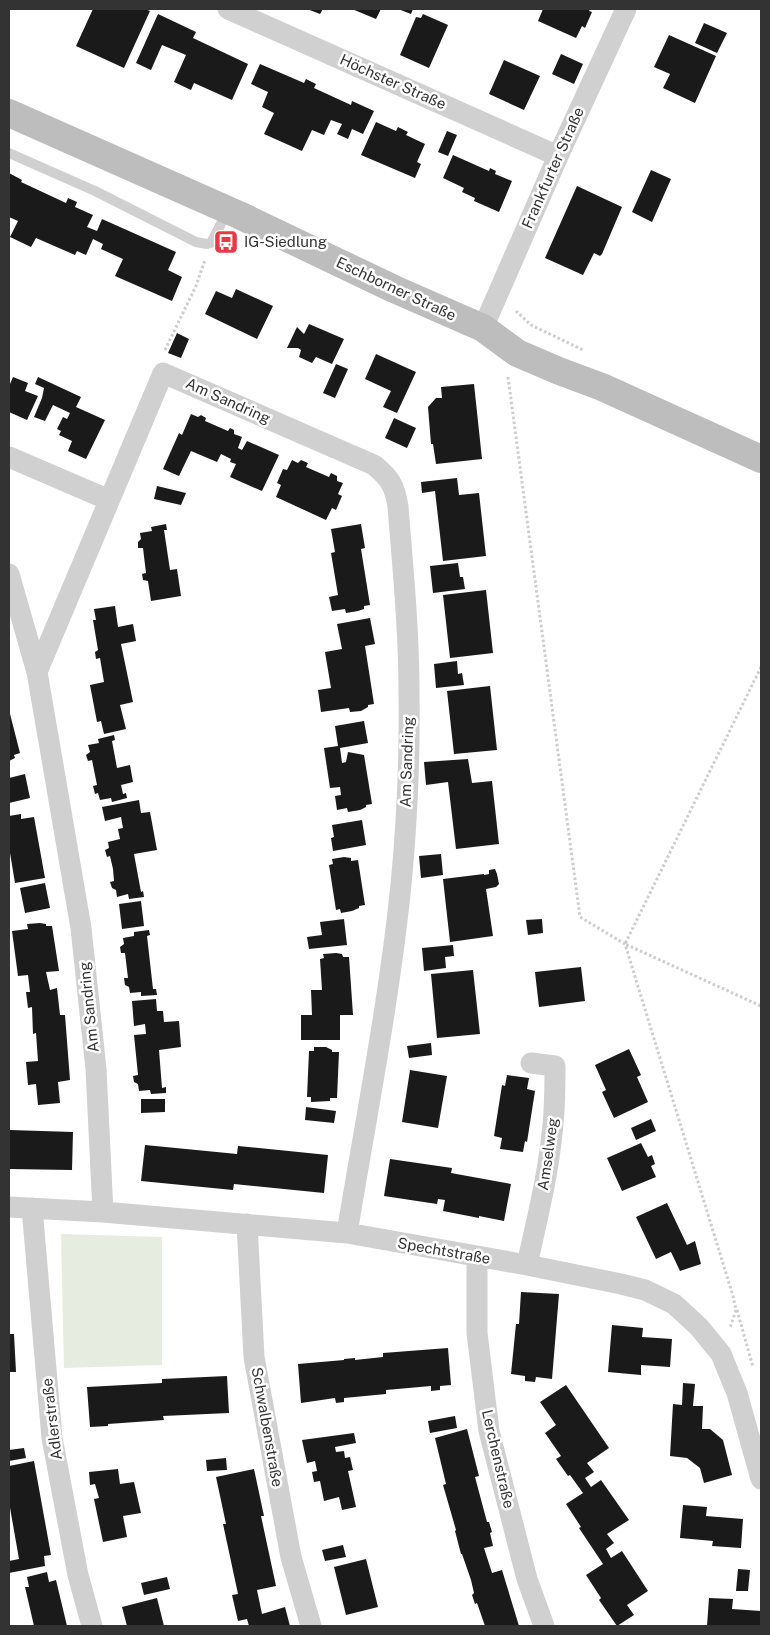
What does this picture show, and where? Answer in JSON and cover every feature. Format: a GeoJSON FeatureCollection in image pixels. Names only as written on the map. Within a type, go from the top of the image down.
{"type":"FeatureCollection","features":[{"type":"Feature","properties":{"kind":"street","name":"Höchster Straße"},"geometry":{"type":"LineString","coordinates":[[228,9],[558,156]]}},
{"type":"Feature","properties":{"kind":"street","name":"Frankfurter Straße"},"geometry":{"type":"LineString","coordinates":[[483,328],[558,156],[626,9]]}},
{"type":"Feature","properties":{"kind":"street","name":"Eschborner Straße"},"geometry":{"type":"LineString","coordinates":[[9,113],[228,210],[394,289],[483,328],[524,338],[560,371],[602,387],[761,459]]}},
{"type":"Feature","properties":{"kind":"street"},"geometry":{"type":"LineString","coordinates":[[38,672],[163,373]]}},
{"type":"Feature","properties":{"kind":"street","name":"Am Sandring"},"geometry":{"type":"LineString","coordinates":[[163,373],[374,464],[387,476],[396,492],[410,693],[408,773],[402,865],[392,960],[348,1233]]}},
{"type":"Feature","properties":{"kind":"street"},"geometry":{"type":"LineString","coordinates":[[9,457],[109,500]]}},
{"type":"Feature","properties":{"kind":"street","name":"Am Sandring"},"geometry":{"type":"LineString","coordinates":[[9,574],[38,672],[82,928],[96,1069],[103,1212]]}},
{"type":"Feature","properties":{"kind":"street","name":"Amselweg"},"geometry":{"type":"LineString","coordinates":[[527,1265],[544,1183],[553,1125],[555,1094],[555,1066],[531,1063]]}},
{"type":"Feature","properties":{"kind":"street","name":"Spechtstraße"},"geometry":{"type":"LineString","coordinates":[[9,1208],[103,1212],[348,1233],[527,1265],[645,1290],[674,1304],[699,1327],[721,1354],[737,1393],[761,1479]]}},
{"type":"Feature","properties":{"kind":"street","name":"Adlerstraße"},"geometry":{"type":"LineString","coordinates":[[32,1208],[52,1438],[78,1575],[92,1626]]}},
{"type":"Feature","properties":{"kind":"street","name":"Schwalbenstraße"},"geometry":{"type":"LineString","coordinates":[[246,1224],[254,1357],[291,1557],[311,1626]]}},
{"type":"Feature","properties":{"kind":"street","name":"Lerchenstraße"},"geometry":{"type":"LineString","coordinates":[[478,1257],[478,1333],[488,1432],[527,1579],[544,1626]]}},
{"type":"Feature","properties":{"kind":"lane"},"geometry":{"type":"LineString","coordinates":[[9,153],[96,191],[196,242],[207,244],[211,242],[228,210]]}},
{"type":"Feature","properties":{"kind":"path"},"geometry":{"type":"LineString","coordinates":[[163,373],[162,357],[196,286],[211,242]]}},
{"type":"Feature","properties":{"kind":"path"},"geometry":{"type":"LineString","coordinates":[[524,338],[508,378],[580,917],[625,944],[761,1006]]}},
{"type":"Feature","properties":{"kind":"path"},"geometry":{"type":"LineString","coordinates":[[733,1296],[625,944],[761,668]]}},
{"type":"Feature","properties":{"kind":"path"},"geometry":{"type":"LineString","coordinates":[[736,1310],[756,1375]]}},
{"type":"Feature","properties":{"kind":"shaded area"},"geometry":{"type":"Polygon","coordinates":[[[61,1234],[162,1237],[162,1365],[64,1368],[61,1234]]]}},
{"type":"Feature","properties":{"kind":"building"},"geometry":{"type":"Polygon","coordinates":[[[93,9],[145,9],[150,11],[124,68],[76,46],[93,9]]]}},
{"type":"Feature","properties":{"kind":"building"},"geometry":{"type":"Polygon","coordinates":[[[307,9],[323,9],[320,14],[307,9]]]}},
{"type":"Feature","properties":{"kind":"building"},"geometry":{"type":"Polygon","coordinates":[[[352,9],[381,9],[376,19],[352,9]]]}},
{"type":"Feature","properties":{"kind":"building"},"geometry":{"type":"Polygon","coordinates":[[[398,9],[413,9],[411,14],[398,9]]]}},
{"type":"Feature","properties":{"kind":"building"},"geometry":{"type":"Polygon","coordinates":[[[543,9],[590,9],[589,11],[592,12],[585,28],[582,26],[576,38],[538,21],[543,9]]]}},
{"type":"Feature","properties":{"kind":"building"},"geometry":{"type":"Polygon","coordinates":[[[158,14],[196,32],[193,38],[248,64],[232,100],[194,83],[191,90],[174,82],[186,55],[162,45],[151,70],[136,63],[158,14]]]}},
{"type":"Feature","properties":{"kind":"building"},"geometry":{"type":"Polygon","coordinates":[[[423,14],[448,25],[429,68],[400,55],[416,17],[421,18],[423,14]]]}},
{"type":"Feature","properties":{"kind":"building"},"geometry":{"type":"Polygon","coordinates":[[[704,23],[727,33],[717,53],[695,43],[704,23]]]}},
{"type":"Feature","properties":{"kind":"building"},"geometry":{"type":"Polygon","coordinates":[[[669,35],[716,56],[695,103],[663,88],[670,74],[654,67],[669,35]]]}},
{"type":"Feature","properties":{"kind":"building"},"geometry":{"type":"Polygon","coordinates":[[[561,54],[583,64],[574,84],[552,74],[561,54]]]}},
{"type":"Feature","properties":{"kind":"building"},"geometry":{"type":"Polygon","coordinates":[[[504,60],[540,76],[524,110],[489,94],[504,60]]]}},
{"type":"Feature","properties":{"kind":"building"},"geometry":{"type":"Polygon","coordinates":[[[260,64],[304,83],[306,79],[316,84],[314,88],[351,105],[352,101],[374,111],[363,134],[352,129],[348,139],[337,134],[342,124],[331,120],[324,135],[312,130],[302,151],[264,134],[274,113],[262,107],[268,92],[251,84],[260,64]]]}},
{"type":"Feature","properties":{"kind":"building"},"geometry":{"type":"Polygon","coordinates":[[[376,122],[396,131],[398,127],[408,132],[406,135],[425,144],[417,162],[421,164],[415,178],[361,155],[376,122]]]}},
{"type":"Feature","properties":{"kind":"building"},"geometry":{"type":"Polygon","coordinates":[[[447,131],[457,135],[448,156],[438,152],[447,131]]]}},
{"type":"Feature","properties":{"kind":"building"},"geometry":{"type":"Polygon","coordinates":[[[453,155],[489,171],[490,168],[496,171],[495,174],[512,181],[499,212],[474,201],[475,198],[462,192],[464,188],[443,178],[453,155]]]}},
{"type":"Feature","properties":{"kind":"building"},"geometry":{"type":"Polygon","coordinates":[[[651,170],[671,179],[652,222],[632,212],[651,170]]]}},
{"type":"Feature","properties":{"kind":"building"},"geometry":{"type":"Polygon","coordinates":[[[9,173],[22,180],[21,182],[66,203],[68,198],[77,202],[75,207],[93,215],[87,227],[97,231],[102,219],[176,252],[168,270],[182,277],[172,301],[115,276],[123,259],[101,249],[103,244],[93,239],[86,255],[77,251],[75,255],[36,238],[31,247],[10,237],[18,221],[9,217],[9,173]]]}},
{"type":"Feature","properties":{"kind":"building"},"geometry":{"type":"Polygon","coordinates":[[[577,186],[622,207],[602,254],[600,256],[594,253],[583,275],[545,258],[577,186]]]}},
{"type":"Feature","properties":{"kind":"building"},"geometry":{"type":"Polygon","coordinates":[[[236,289],[273,306],[257,339],[205,314],[216,291],[232,298],[236,289]]]}},
{"type":"Feature","properties":{"kind":"building"},"geometry":{"type":"Polygon","coordinates":[[[309,324],[344,339],[332,364],[316,357],[312,363],[299,357],[301,350],[298,348],[287,348],[297,327],[304,334],[309,324]]]}},
{"type":"Feature","properties":{"kind":"building"},"geometry":{"type":"Polygon","coordinates":[[[177,333],[189,339],[181,358],[168,353],[177,333]]]}},
{"type":"Feature","properties":{"kind":"building"},"geometry":{"type":"Polygon","coordinates":[[[376,354],[416,372],[397,413],[383,407],[391,391],[365,379],[376,354]]]}},
{"type":"Feature","properties":{"kind":"building"},"geometry":{"type":"Polygon","coordinates":[[[336,364],[348,369],[335,398],[323,393],[336,364]]]}},
{"type":"Feature","properties":{"kind":"building"},"geometry":{"type":"Polygon","coordinates":[[[13,377],[28,383],[25,391],[38,396],[27,420],[9,412],[9,384],[13,377]]]}},
{"type":"Feature","properties":{"kind":"building"},"geometry":{"type":"Polygon","coordinates":[[[38,377],[81,397],[76,407],[105,420],[86,459],[68,451],[72,441],[59,435],[61,431],[57,429],[63,417],[67,419],[70,413],[53,405],[45,421],[34,417],[44,388],[35,384],[38,377]]]}},
{"type":"Feature","properties":{"kind":"building"},"geometry":{"type":"Polygon","coordinates":[[[474,384],[482,459],[436,464],[433,444],[431,444],[428,407],[436,398],[442,398],[441,387],[474,384]]]}},
{"type":"Feature","properties":{"kind":"building"},"geometry":{"type":"Polygon","coordinates":[[[191,414],[198,417],[201,415],[206,418],[205,421],[228,431],[230,428],[234,430],[234,434],[242,437],[238,448],[242,450],[247,441],[279,455],[262,491],[230,477],[236,464],[230,462],[231,459],[221,454],[217,462],[191,451],[179,476],[163,469],[179,433],[182,435],[191,414]]]}},
{"type":"Feature","properties":{"kind":"building"},"geometry":{"type":"Polygon","coordinates":[[[394,418],[416,428],[407,448],[385,438],[394,418]]]}},
{"type":"Feature","properties":{"kind":"building"},"geometry":{"type":"Polygon","coordinates":[[[292,460],[298,463],[301,460],[308,463],[306,467],[329,477],[331,473],[337,476],[337,481],[343,483],[338,494],[342,496],[336,510],[332,508],[326,520],[276,497],[281,485],[277,483],[283,469],[287,470],[292,460]]]}},
{"type":"Feature","properties":{"kind":"building"},"geometry":{"type":"Polygon","coordinates":[[[457,478],[459,495],[479,493],[486,556],[443,561],[435,491],[422,493],[421,482],[457,478]]]}},
{"type":"Feature","properties":{"kind":"building"},"geometry":{"type":"Polygon","coordinates":[[[157,486],[186,493],[181,505],[154,499],[157,486]]]}},
{"type":"Feature","properties":{"kind":"building"},"geometry":{"type":"Polygon","coordinates":[[[166,524],[167,530],[164,530],[170,570],[177,569],[181,596],[151,601],[148,581],[143,580],[142,574],[146,573],[143,548],[138,548],[138,542],[141,539],[140,533],[152,531],[151,527],[166,524]]]}},
{"type":"Feature","properties":{"kind":"building"},"geometry":{"type":"Polygon","coordinates":[[[361,524],[365,548],[361,549],[370,605],[364,606],[364,609],[358,611],[346,613],[345,609],[332,611],[329,597],[338,595],[331,553],[335,552],[331,529],[361,524]]]}},
{"type":"Feature","properties":{"kind":"building"},"geometry":{"type":"Polygon","coordinates":[[[458,563],[460,577],[463,577],[465,589],[433,593],[430,566],[458,563]]]}},
{"type":"Feature","properties":{"kind":"building"},"geometry":{"type":"Polygon","coordinates":[[[486,590],[493,653],[450,658],[443,595],[486,590]]]}},
{"type":"Feature","properties":{"kind":"building"},"geometry":{"type":"Polygon","coordinates":[[[115,606],[118,627],[133,624],[136,641],[121,644],[133,702],[120,705],[126,729],[104,734],[101,721],[97,722],[90,685],[104,682],[100,658],[96,659],[95,652],[98,650],[93,620],[96,620],[94,609],[115,606]]]}},
{"type":"Feature","properties":{"kind":"building"},"geometry":{"type":"Polygon","coordinates":[[[370,618],[375,644],[365,646],[374,704],[368,705],[368,707],[361,711],[350,712],[349,708],[321,712],[318,690],[331,688],[325,652],[342,649],[337,624],[370,618]]]}},
{"type":"Feature","properties":{"kind":"building"},"geometry":{"type":"Polygon","coordinates":[[[457,661],[458,674],[462,673],[464,685],[436,688],[434,664],[457,661]]]}},
{"type":"Feature","properties":{"kind":"building"},"geometry":{"type":"Polygon","coordinates":[[[490,686],[497,750],[454,754],[447,691],[490,686]]]}},
{"type":"Feature","properties":{"kind":"building"},"geometry":{"type":"Polygon","coordinates":[[[9,710],[20,753],[14,755],[15,758],[9,761],[9,710]]]}},
{"type":"Feature","properties":{"kind":"building"},"geometry":{"type":"Polygon","coordinates":[[[364,721],[368,743],[340,748],[342,763],[346,762],[348,752],[364,755],[372,804],[366,805],[366,807],[360,810],[348,812],[347,808],[337,810],[335,796],[341,795],[340,787],[330,788],[324,748],[338,746],[335,726],[364,721]]]}},
{"type":"Feature","properties":{"kind":"building"},"geometry":{"type":"Polygon","coordinates":[[[114,735],[115,740],[112,741],[117,768],[130,765],[133,782],[121,785],[123,794],[126,793],[127,798],[112,802],[111,798],[100,800],[98,793],[95,794],[93,786],[97,785],[92,760],[88,761],[86,755],[90,752],[88,745],[99,743],[98,739],[114,735]]]}},
{"type":"Feature","properties":{"kind":"building"},"geometry":{"type":"Polygon","coordinates":[[[468,759],[472,783],[492,781],[499,844],[456,849],[448,782],[426,785],[424,762],[468,759]]]}},
{"type":"Feature","properties":{"kind":"building"},"geometry":{"type":"Polygon","coordinates":[[[25,774],[30,798],[9,803],[9,778],[25,774]]]}},
{"type":"Feature","properties":{"kind":"building"},"geometry":{"type":"Polygon","coordinates":[[[139,800],[141,813],[150,812],[157,850],[134,854],[141,892],[143,891],[144,897],[129,899],[128,894],[117,897],[116,890],[112,888],[110,882],[114,881],[113,869],[110,856],[107,857],[105,850],[109,848],[108,842],[120,839],[118,829],[123,828],[121,817],[105,821],[102,807],[139,800]]]}},
{"type":"Feature","properties":{"kind":"building"},"geometry":{"type":"Polygon","coordinates":[[[21,814],[21,819],[34,817],[45,878],[15,883],[9,847],[9,816],[21,814]]]}},
{"type":"Feature","properties":{"kind":"building"},"geometry":{"type":"Polygon","coordinates":[[[362,820],[366,845],[333,851],[331,838],[334,837],[332,825],[362,820]]]}},
{"type":"Feature","properties":{"kind":"building"},"geometry":{"type":"Polygon","coordinates":[[[441,854],[443,875],[421,878],[419,856],[441,854]]]}},
{"type":"Feature","properties":{"kind":"building"},"geometry":{"type":"Polygon","coordinates":[[[351,858],[351,861],[358,860],[365,905],[359,906],[359,908],[352,911],[341,913],[340,909],[336,910],[329,865],[333,864],[332,859],[351,858]]]}},
{"type":"Feature","properties":{"kind":"building"},"geometry":{"type":"Polygon","coordinates":[[[495,869],[499,884],[496,887],[486,889],[493,936],[450,942],[443,879],[484,875],[489,874],[489,870],[495,869]]]}},
{"type":"Feature","properties":{"kind":"building"},"geometry":{"type":"Polygon","coordinates":[[[45,883],[50,908],[25,913],[20,888],[45,883]]]}},
{"type":"Feature","properties":{"kind":"building"},"geometry":{"type":"Polygon","coordinates":[[[141,901],[144,926],[122,929],[119,904],[141,901]]]}},
{"type":"Feature","properties":{"kind":"building"},"geometry":{"type":"Polygon","coordinates":[[[344,919],[347,945],[309,949],[307,937],[322,935],[320,922],[344,919]]]}},
{"type":"Feature","properties":{"kind":"building"},"geometry":{"type":"Polygon","coordinates":[[[542,919],[543,933],[528,935],[526,920],[542,919]]]}},
{"type":"Feature","properties":{"kind":"building"},"geometry":{"type":"Polygon","coordinates":[[[40,923],[52,926],[59,971],[46,972],[50,990],[57,988],[60,1015],[65,1015],[70,1080],[58,1082],[60,1103],[38,1105],[36,1084],[28,1085],[26,1062],[38,1061],[36,1033],[33,1034],[32,1007],[28,1008],[26,992],[30,992],[28,975],[18,976],[12,931],[28,929],[27,924],[40,923]]]}},
{"type":"Feature","properties":{"kind":"building"},"geometry":{"type":"Polygon","coordinates":[[[149,930],[150,935],[147,936],[153,989],[156,989],[157,995],[141,996],[141,992],[130,993],[129,987],[125,985],[124,978],[128,978],[125,953],[121,953],[120,947],[124,944],[123,938],[134,936],[134,932],[149,930]]]}},
{"type":"Feature","properties":{"kind":"building"},"geometry":{"type":"Polygon","coordinates":[[[453,945],[454,956],[445,957],[446,968],[424,971],[422,948],[453,945]]]}},
{"type":"Feature","properties":{"kind":"building"},"geometry":{"type":"Polygon","coordinates":[[[323,954],[342,954],[343,957],[349,957],[353,1015],[340,1015],[340,1040],[301,1040],[301,1015],[312,1015],[311,990],[322,990],[320,959],[324,958],[323,954]]]}},
{"type":"Feature","properties":{"kind":"building"},"geometry":{"type":"Polygon","coordinates":[[[581,967],[585,1001],[539,1007],[535,972],[581,967]]]}},
{"type":"Feature","properties":{"kind":"building"},"geometry":{"type":"Polygon","coordinates":[[[473,970],[480,1034],[437,1038],[431,974],[473,970]]]}},
{"type":"Feature","properties":{"kind":"building"},"geometry":{"type":"Polygon","coordinates":[[[156,999],[157,1011],[163,1011],[164,1022],[179,1021],[181,1047],[159,1050],[162,1088],[166,1087],[166,1093],[151,1094],[150,1090],[139,1091],[138,1084],[134,1082],[133,1076],[138,1075],[134,1035],[146,1034],[145,1024],[134,1026],[132,1001],[156,999]]]}},
{"type":"Feature","properties":{"kind":"building"},"geometry":{"type":"Polygon","coordinates":[[[431,1043],[432,1055],[409,1058],[407,1046],[431,1043]]]}},
{"type":"Feature","properties":{"kind":"building"},"geometry":{"type":"Polygon","coordinates":[[[314,1047],[326,1047],[332,1050],[332,1052],[339,1052],[337,1098],[330,1098],[330,1101],[311,1102],[311,1097],[307,1097],[309,1051],[314,1051],[314,1047]]]}},
{"type":"Feature","properties":{"kind":"building"},"geometry":{"type":"Polygon","coordinates":[[[629,1049],[641,1075],[637,1077],[648,1102],[614,1118],[602,1092],[606,1090],[595,1065],[629,1049]]]}},
{"type":"Feature","properties":{"kind":"building"},"geometry":{"type":"Polygon","coordinates":[[[410,1070],[447,1076],[438,1128],[402,1122],[410,1070]]]}},
{"type":"Feature","properties":{"kind":"building"},"geometry":{"type":"Polygon","coordinates":[[[507,1075],[529,1078],[527,1089],[535,1091],[527,1142],[525,1141],[523,1152],[500,1149],[502,1138],[494,1136],[502,1085],[505,1086],[507,1075]]]}},
{"type":"Feature","properties":{"kind":"building"},"geometry":{"type":"Polygon","coordinates":[[[141,1099],[165,1099],[165,1112],[141,1113],[141,1099]]]}},
{"type":"Feature","properties":{"kind":"building"},"geometry":{"type":"Polygon","coordinates":[[[306,1107],[336,1111],[334,1123],[305,1120],[306,1107]]]}},
{"type":"Feature","properties":{"kind":"building"},"geometry":{"type":"Polygon","coordinates":[[[651,1119],[656,1131],[636,1140],[631,1128],[651,1119]]]}},
{"type":"Feature","properties":{"kind":"building"},"geometry":{"type":"Polygon","coordinates":[[[10,1130],[73,1132],[72,1170],[9,1169],[10,1130]]]}},
{"type":"Feature","properties":{"kind":"building"},"geometry":{"type":"Polygon","coordinates":[[[641,1143],[648,1157],[652,1155],[655,1164],[651,1166],[656,1177],[622,1191],[607,1158],[641,1143]]]}},
{"type":"Feature","properties":{"kind":"building"},"geometry":{"type":"Polygon","coordinates":[[[145,1145],[237,1154],[238,1146],[328,1155],[324,1193],[234,1184],[233,1190],[141,1181],[145,1145]]]}},
{"type":"Feature","properties":{"kind":"building"},"geometry":{"type":"Polygon","coordinates":[[[390,1159],[452,1168],[451,1173],[511,1184],[504,1221],[443,1211],[445,1200],[438,1199],[437,1204],[384,1196],[390,1159]]]}},
{"type":"Feature","properties":{"kind":"building"},"geometry":{"type":"Polygon","coordinates":[[[667,1203],[687,1245],[695,1241],[701,1264],[680,1271],[671,1252],[656,1259],[636,1217],[667,1203]]]}},
{"type":"Feature","properties":{"kind":"building"},"geometry":{"type":"Polygon","coordinates":[[[521,1292],[559,1294],[552,1379],[536,1377],[535,1382],[525,1381],[525,1376],[511,1374],[516,1324],[519,1324],[521,1292]]]}},
{"type":"Feature","properties":{"kind":"building"},"geometry":{"type":"Polygon","coordinates":[[[612,1325],[643,1328],[642,1337],[672,1339],[670,1367],[641,1365],[641,1375],[608,1372],[612,1325]]]}},
{"type":"Feature","properties":{"kind":"building"},"geometry":{"type":"Polygon","coordinates":[[[9,1334],[14,1334],[16,1372],[9,1372],[9,1334]]]}},
{"type":"Feature","properties":{"kind":"building"},"geometry":{"type":"Polygon","coordinates":[[[448,1348],[451,1385],[440,1386],[440,1390],[431,1391],[431,1386],[386,1390],[386,1394],[344,1398],[344,1402],[336,1403],[335,1398],[301,1403],[298,1364],[355,1358],[355,1360],[383,1357],[383,1353],[448,1348]]]}},
{"type":"Feature","properties":{"kind":"building"},"geometry":{"type":"Polygon","coordinates":[[[227,1376],[229,1413],[163,1416],[164,1420],[90,1427],[87,1387],[162,1383],[162,1379],[227,1376]]]}},
{"type":"Feature","properties":{"kind":"building"},"geometry":{"type":"Polygon","coordinates":[[[683,1383],[695,1384],[693,1406],[703,1406],[702,1429],[710,1429],[723,1440],[732,1475],[704,1483],[700,1468],[687,1458],[670,1456],[673,1404],[682,1405],[683,1383]]]}},
{"type":"Feature","properties":{"kind":"building"},"geometry":{"type":"Polygon","coordinates":[[[566,1385],[609,1448],[587,1463],[594,1472],[585,1478],[591,1487],[601,1480],[629,1520],[607,1534],[614,1543],[606,1549],[611,1558],[622,1551],[648,1591],[627,1605],[634,1615],[617,1626],[599,1600],[601,1598],[586,1575],[603,1564],[579,1528],[581,1527],[566,1504],[583,1493],[556,1459],[561,1456],[545,1433],[556,1425],[540,1402],[566,1385]]]}},
{"type":"Feature","properties":{"kind":"building"},"geometry":{"type":"Polygon","coordinates":[[[455,1416],[457,1428],[430,1433],[428,1421],[455,1416]]]}},
{"type":"Feature","properties":{"kind":"building"},"geometry":{"type":"Polygon","coordinates":[[[467,1429],[479,1476],[475,1477],[487,1522],[489,1522],[492,1532],[490,1533],[493,1546],[484,1548],[492,1573],[502,1570],[519,1626],[485,1626],[477,1603],[475,1604],[472,1595],[474,1593],[471,1580],[461,1554],[443,1485],[446,1484],[435,1438],[467,1429]]]}},
{"type":"Feature","properties":{"kind":"building"},"geometry":{"type":"Polygon","coordinates":[[[354,1433],[356,1443],[335,1447],[336,1452],[344,1451],[345,1458],[350,1457],[353,1470],[348,1471],[356,1507],[342,1510],[339,1497],[324,1501],[320,1481],[314,1482],[312,1472],[317,1471],[315,1461],[307,1463],[302,1440],[354,1433]]]}},
{"type":"Feature","properties":{"kind":"building"},"geometry":{"type":"Polygon","coordinates":[[[24,1448],[26,1458],[9,1461],[9,1450],[24,1448]]]}},
{"type":"Feature","properties":{"kind":"building"},"geometry":{"type":"Polygon","coordinates":[[[226,1458],[227,1470],[207,1471],[206,1460],[226,1458]]]}},
{"type":"Feature","properties":{"kind":"building"},"geometry":{"type":"Polygon","coordinates":[[[34,1461],[51,1555],[44,1556],[45,1566],[9,1573],[9,1561],[19,1559],[9,1502],[9,1466],[34,1461]]]}},
{"type":"Feature","properties":{"kind":"building"},"geometry":{"type":"Polygon","coordinates":[[[118,1469],[120,1484],[134,1482],[141,1513],[123,1516],[127,1537],[103,1542],[94,1499],[99,1498],[95,1484],[90,1485],[89,1472],[118,1469]]]}},
{"type":"Feature","properties":{"kind":"building"},"geometry":{"type":"Polygon","coordinates":[[[254,1469],[264,1516],[261,1516],[276,1586],[257,1590],[262,1614],[285,1607],[290,1626],[249,1626],[247,1619],[238,1621],[232,1595],[238,1594],[223,1524],[226,1524],[216,1477],[254,1469]]]}},
{"type":"Feature","properties":{"kind":"building"},"geometry":{"type":"Polygon","coordinates":[[[683,1505],[707,1507],[706,1516],[743,1519],[741,1548],[712,1546],[713,1541],[680,1538],[683,1505]]]}},
{"type":"Feature","properties":{"kind":"building"},"geometry":{"type":"Polygon","coordinates":[[[343,1545],[346,1557],[325,1561],[322,1550],[343,1545]]]}},
{"type":"Feature","properties":{"kind":"building"},"geometry":{"type":"Polygon","coordinates":[[[366,1559],[378,1607],[346,1615],[334,1567],[366,1559]]]}},
{"type":"Feature","properties":{"kind":"building"},"geometry":{"type":"Polygon","coordinates":[[[738,1569],[750,1570],[748,1591],[736,1591],[738,1569]]]}},
{"type":"Feature","properties":{"kind":"building"},"geometry":{"type":"Polygon","coordinates":[[[47,1572],[49,1582],[56,1580],[67,1626],[34,1626],[25,1587],[29,1587],[27,1577],[47,1572]]]}},
{"type":"Feature","properties":{"kind":"building"},"geometry":{"type":"Polygon","coordinates":[[[167,1577],[170,1589],[144,1595],[141,1583],[167,1577]]]}},
{"type":"Feature","properties":{"kind":"building"},"geometry":{"type":"Polygon","coordinates":[[[157,1598],[164,1626],[127,1626],[122,1607],[157,1598]]]}},
{"type":"Feature","properties":{"kind":"building"},"geometry":{"type":"Polygon","coordinates":[[[709,1598],[733,1599],[732,1609],[761,1611],[761,1626],[707,1626],[709,1598]]]}},
{"type":"Feature","properties":{"kind":"place","name":"IG-Siedlung"},"geometry":{"type":"Point","coordinates":[226,242]}}]}
